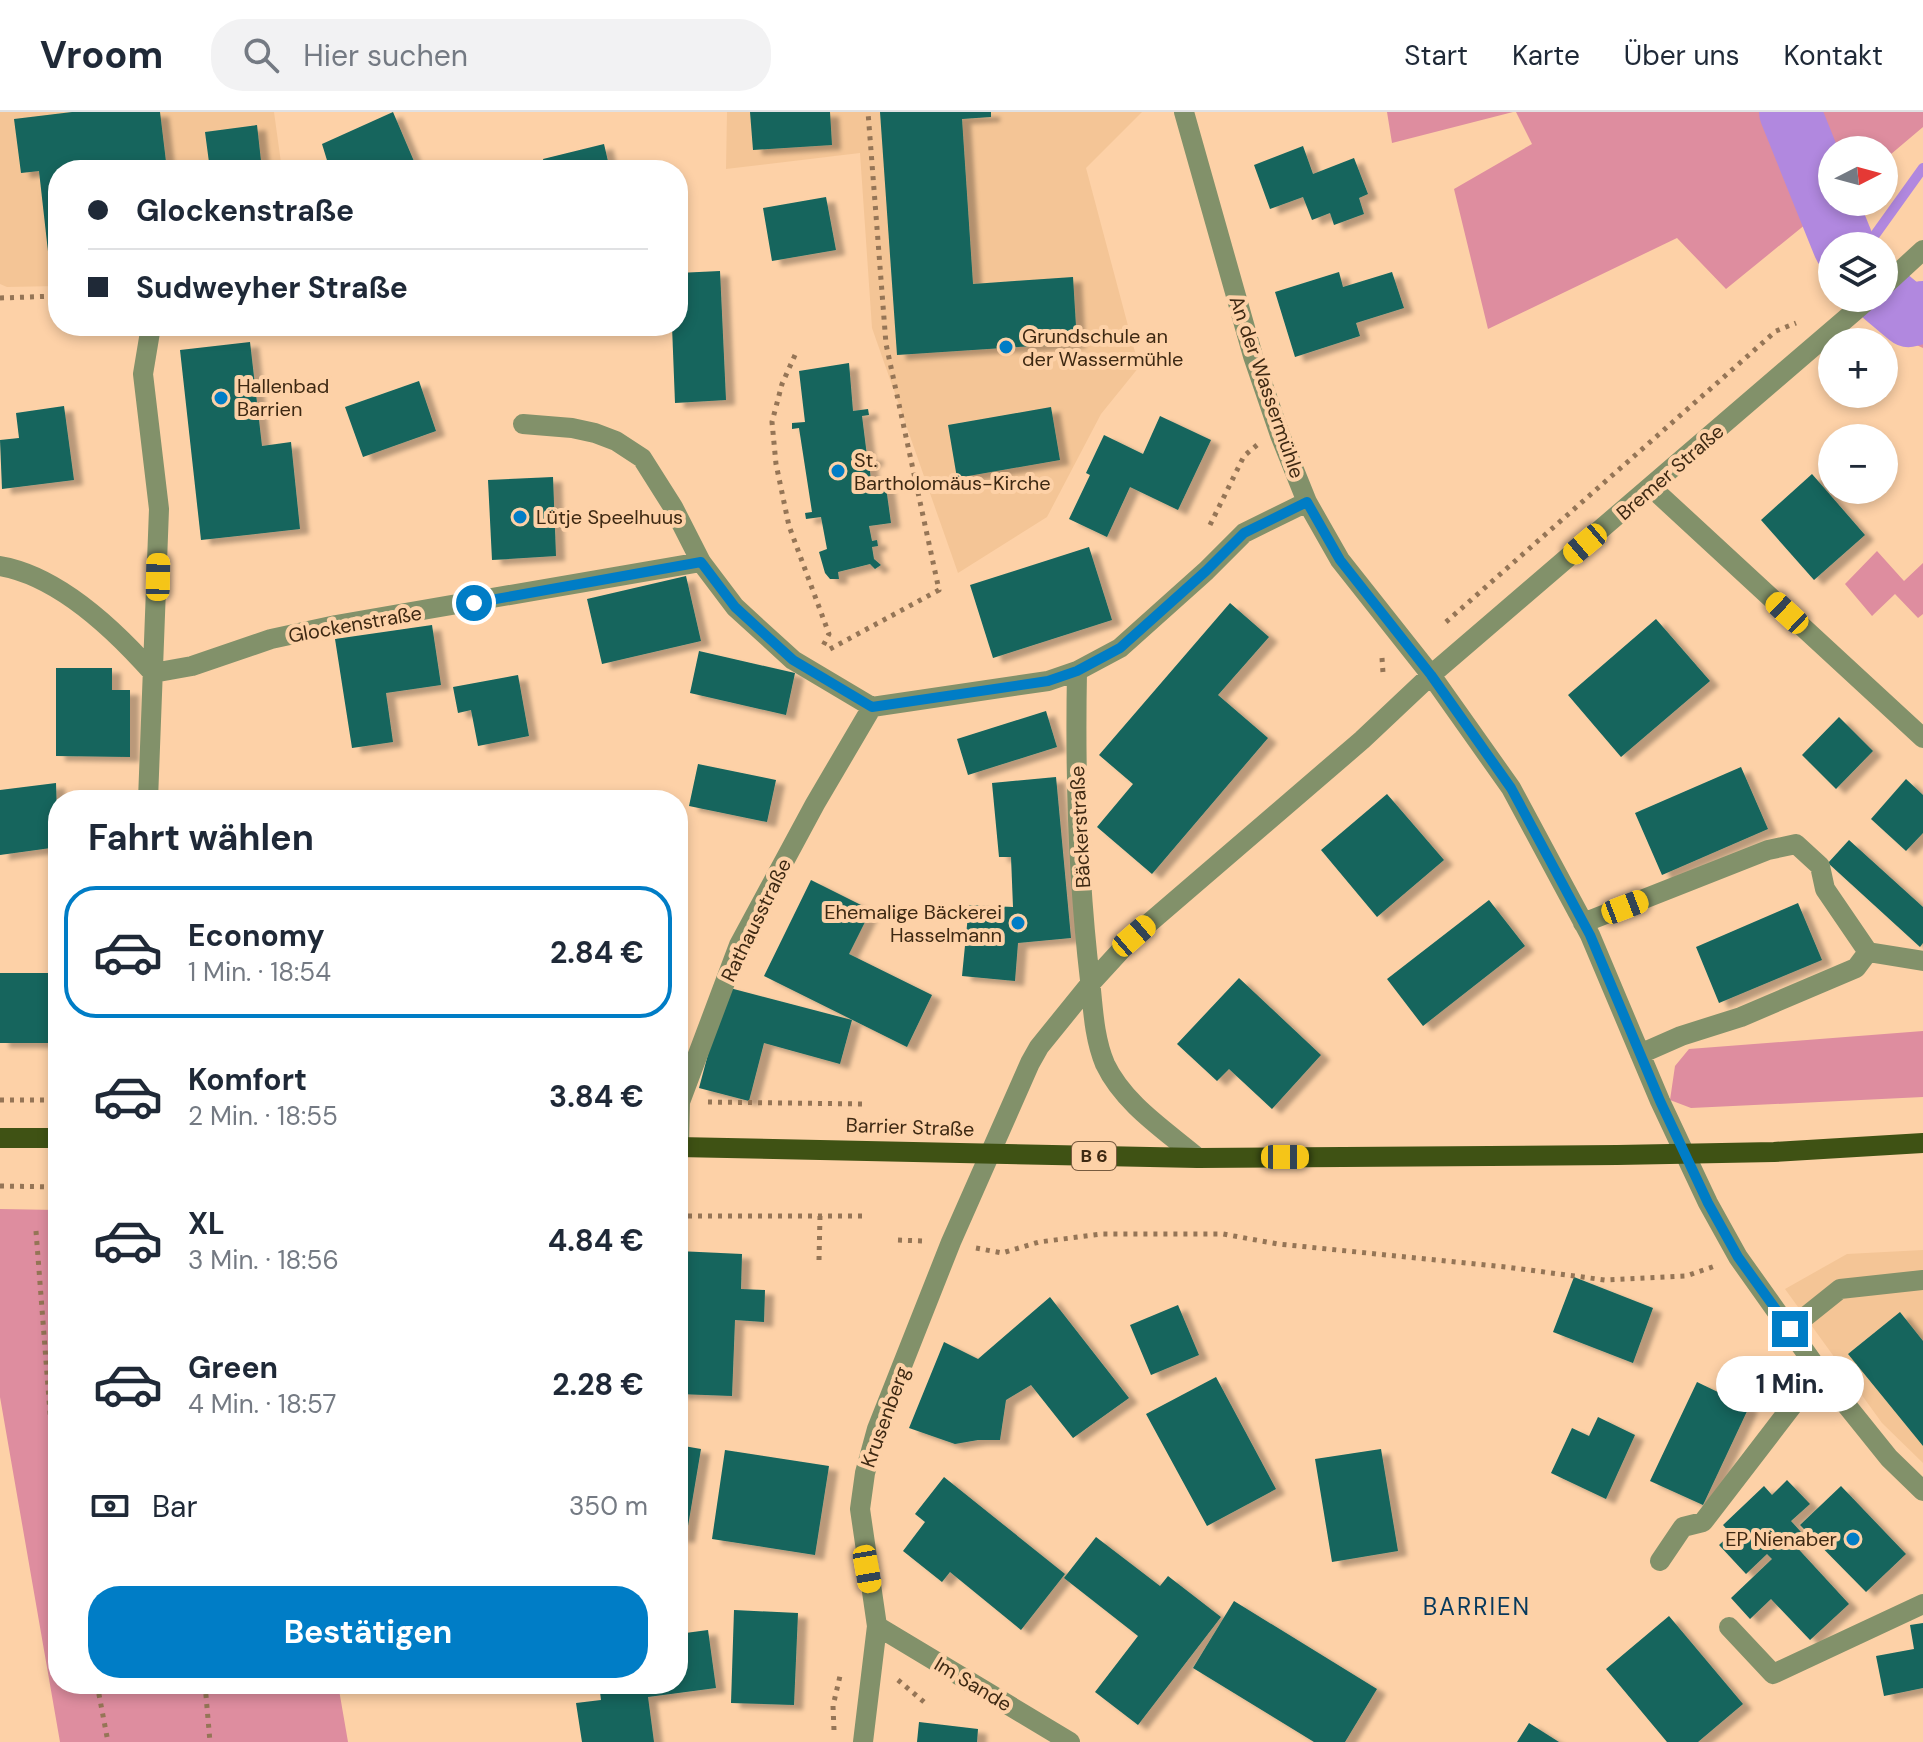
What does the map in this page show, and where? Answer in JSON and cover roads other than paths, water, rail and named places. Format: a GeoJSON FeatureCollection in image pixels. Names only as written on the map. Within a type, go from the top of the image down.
{"type":"FeatureCollection","features":[{"type":"Feature","properties":{"kind":"main road"},"geometry":{"type":"LineString","coordinates":[[0,1138],[48,1138]]}},
{"type":"Feature","properties":{"kind":"main road","name":"B 6"},"geometry":{"type":"LineString","coordinates":[[989,1154],[1198,1158],[1617,1155],[1774,1152],[1923,1143]]}},
{"type":"Feature","properties":{"kind":"main road","name":"Barrier Straße"},"geometry":{"type":"LineString","coordinates":[[688,1147],[989,1154]]}},
{"type":"Feature","properties":{"kind":"street","name":"An der Wassermühle"},"geometry":{"type":"LineString","coordinates":[[1184,112],[1253,356],[1307,502],[1340,560],[1431,675],[1511,788],[1583,923],[1708,1203],[1738,1257],[1819,1371],[1889,1458],[1923,1491]]}},
{"type":"Feature","properties":{"kind":"street"},"geometry":{"type":"LineString","coordinates":[[1898,273],[1917,255]]}},
{"type":"Feature","properties":{"kind":"street","name":"Bremer Straße"},"geometry":{"type":"LineString","coordinates":[[1431,675],[1855,312]]}},
{"type":"Feature","properties":{"kind":"street"},"geometry":{"type":"LineString","coordinates":[[148,790],[159,509],[143,374],[149,336]]}},
{"type":"Feature","properties":{"kind":"street"},"geometry":{"type":"LineString","coordinates":[[523,424],[595,433],[616,441],[642,458],[673,507],[701,562],[735,607],[793,660],[872,707],[1048,681],[1077,671],[1120,648],[1244,533],[1307,502]]}},
{"type":"Feature","properties":{"kind":"street"},"geometry":{"type":"LineString","coordinates":[[1652,488],[1923,738]]}},
{"type":"Feature","properties":{"kind":"street","name":"Glockenstraße"},"geometry":{"type":"LineString","coordinates":[[153,673],[192,666],[271,639],[336,625],[701,562]]}},
{"type":"Feature","properties":{"kind":"street"},"geometry":{"type":"LineString","coordinates":[[0,566],[43,580],[66,595],[128,644],[153,673]]}},
{"type":"Feature","properties":{"kind":"street","name":"Bäckerstraße"},"geometry":{"type":"LineString","coordinates":[[1077,671],[1076,739],[1090,984]]}},
{"type":"Feature","properties":{"kind":"street","name":"Barrier Straße"},"geometry":{"type":"LineString","coordinates":[[989,1154],[1039,1047],[1134,936],[1362,740],[1431,675]]}},
{"type":"Feature","properties":{"kind":"street","name":"Rathausstraße"},"geometry":{"type":"LineString","coordinates":[[688,1081],[739,945],[815,804],[872,707]]}},
{"type":"Feature","properties":{"kind":"street"},"geometry":{"type":"LineString","coordinates":[[1583,923],[1768,850],[1796,844],[1820,866],[1825,889],[1868,952],[1923,961]]}},
{"type":"Feature","properties":{"kind":"street"},"geometry":{"type":"LineString","coordinates":[[1640,1054],[1681,1036],[1741,1017],[1856,968],[1868,952]]}},
{"type":"Feature","properties":{"kind":"street"},"geometry":{"type":"LineString","coordinates":[[1090,984],[1097,1038],[1105,1063],[1121,1090],[1198,1158]]}},
{"type":"Feature","properties":{"kind":"street","name":"Krusenberg"},"geometry":{"type":"LineString","coordinates":[[863,1742],[877,1626],[860,1509],[865,1473],[877,1429],[989,1154]]}},
{"type":"Feature","properties":{"kind":"street"},"geometry":{"type":"LineString","coordinates":[[1790,1329],[1840,1289],[1923,1280]]}},
{"type":"Feature","properties":{"kind":"street"},"geometry":{"type":"LineString","coordinates":[[1660,1561],[1683,1527],[1703,1522],[1819,1371]]}},
{"type":"Feature","properties":{"kind":"street"},"geometry":{"type":"LineString","coordinates":[[1729,1627],[1773,1674],[1923,1604]]}},
{"type":"Feature","properties":{"kind":"street","name":"Im Sande"},"geometry":{"type":"LineString","coordinates":[[877,1626],[1070,1742]]}},
{"type":"Feature","properties":{"kind":"waterway"},"geometry":{"type":"LineString","coordinates":[[1790,112],[1838,232]]}},
{"type":"Feature","properties":{"kind":"waterway"},"geometry":{"type":"LineString","coordinates":[[1877,232],[1923,168]]}},
{"type":"Feature","properties":{"kind":"waterway"},"geometry":{"type":"LineString","coordinates":[[1898,307],[1909,316],[1923,312]]}},
{"type":"Feature","properties":{"kind":"place","name":"Grundschule an der Wassermühle"},"geometry":{"type":"Point","coordinates":[1006,347]}},
{"type":"Feature","properties":{"kind":"place","name":"Hallenbad Barrien"},"geometry":{"type":"Point","coordinates":[221,398]}},
{"type":"Feature","properties":{"kind":"place","name":"St. Bartholomäus-Kirche"},"geometry":{"type":"Point","coordinates":[838,471]}},
{"type":"Feature","properties":{"kind":"place","name":"Lütje Speelhuus"},"geometry":{"type":"Point","coordinates":[520,517]}},
{"type":"Feature","properties":{"kind":"place","name":"Ehemalige Bäckerei Hasselmann"},"geometry":{"type":"Point","coordinates":[1018,923]}},
{"type":"Feature","properties":{"kind":"place","name":"EP Nienaber"},"geometry":{"type":"Point","coordinates":[1853,1539]}},
{"type":"Feature","properties":{"kind":"district","name":"BARRIEN"},"geometry":{"type":"Point","coordinates":[1477,1607]}}]}
